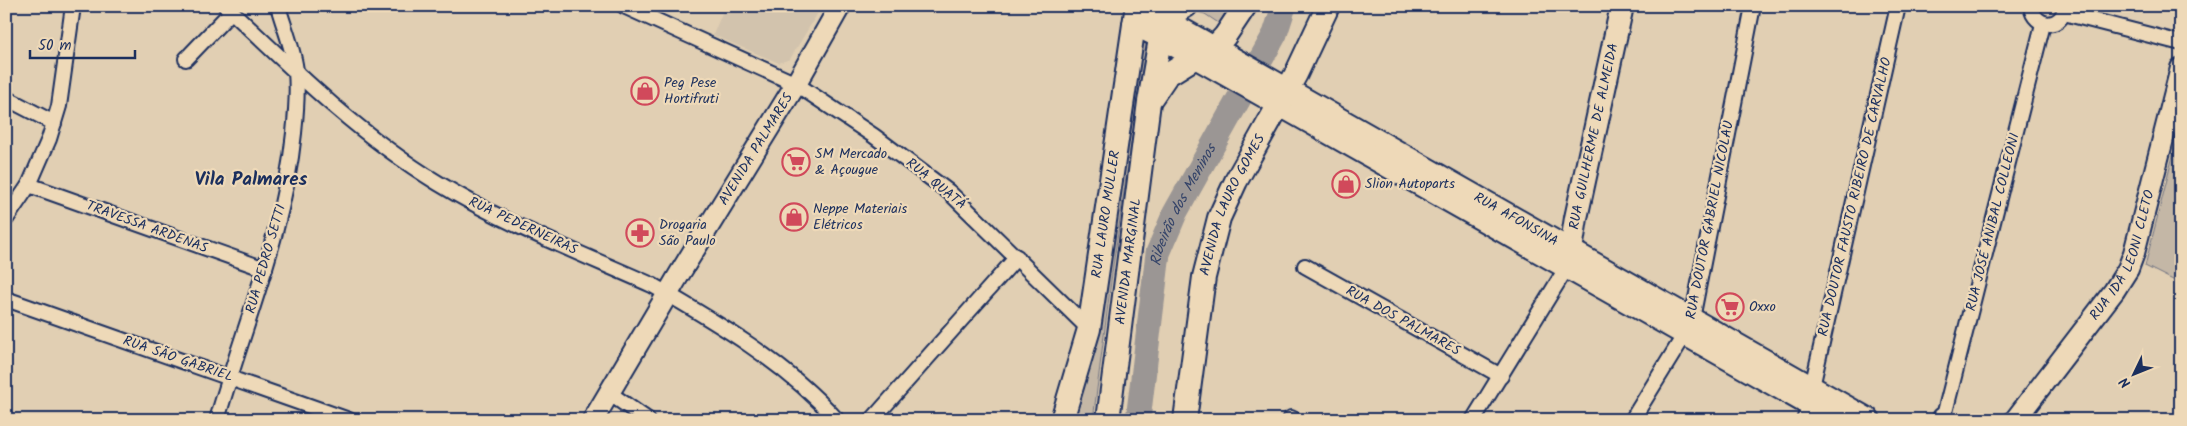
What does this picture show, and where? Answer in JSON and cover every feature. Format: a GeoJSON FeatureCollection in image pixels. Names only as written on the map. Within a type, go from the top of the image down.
{"type":"FeatureCollection","features":[{"type":"Feature","properties":{"kind":"main road"},"geometry":{"type":"LineString","coordinates":[[1162,21],[1186,6]]}},
{"type":"Feature","properties":{"kind":"main road"},"geometry":{"type":"LineString","coordinates":[[1149,102],[1168,75],[1217,59],[1230,30],[1245,6]]}},
{"type":"Feature","properties":{"kind":"main road","name":"AVENIDA LAURO GOMES"},"geometry":{"type":"LineString","coordinates":[[1185,420],[1204,277],[1220,218],[1276,93],[1328,6]]}},
{"type":"Feature","properties":{"kind":"main road","name":"RUA GUILHERME DE ALMEIDA"},"geometry":{"type":"LineString","coordinates":[[1569,259],[1576,218],[1622,6]]}},
{"type":"Feature","properties":{"kind":"main road","name":"RUA AFONSINA"},"geometry":{"type":"LineString","coordinates":[[1136,12],[1162,21],[1217,59],[1689,326],[1809,404],[1837,420]]}},
{"type":"Feature","properties":{"kind":"main road","name":"RUA LAURO MULLER"},"geometry":{"type":"LineString","coordinates":[[1062,420],[1089,329],[1136,12]]}},
{"type":"Feature","properties":{"kind":"main road","name":"AVENIDA MARGINAL"},"geometry":{"type":"LineString","coordinates":[[1108,420],[1149,102],[1162,21]]}},
{"type":"Feature","properties":{"kind":"main road","name":"RUA AFONSINA"},"geometry":{"type":"LineString","coordinates":[[1809,404],[1869,420]]}},
{"type":"Feature","properties":{"kind":"street"},"geometry":{"type":"LineString","coordinates":[[6,219],[29,184],[50,140],[59,106],[73,6]]}},
{"type":"Feature","properties":{"kind":"street","name":"RUA PEDRO SETTI"},"geometry":{"type":"LineString","coordinates":[[217,420],[229,377],[265,269],[291,160],[295,116],[296,71],[278,6]]}},
{"type":"Feature","properties":{"kind":"street","name":"RUA QUATÁ"},"geometry":{"type":"LineString","coordinates":[[624,6],[796,84],[874,136],[936,182],[1017,257],[1089,329]]}},
{"type":"Feature","properties":{"kind":"street","name":"AVENIDA PALMARES"},"geometry":{"type":"LineString","coordinates":[[593,420],[796,84],[840,6]]}},
{"type":"Feature","properties":{"kind":"street","name":"RUA DOUTOR GABRIEL NICOLAU"},"geometry":{"type":"LineString","coordinates":[[1632,420],[1689,326],[1753,6]]}},
{"type":"Feature","properties":{"kind":"street","name":"RUA DOUTOR FAUSTO RIBEIRO DE CARVALHO"},"geometry":{"type":"LineString","coordinates":[[1809,404],[1898,6]]}},
{"type":"Feature","properties":{"kind":"street"},"geometry":{"type":"LineString","coordinates":[[2031,6],[2035,18],[2043,24],[2056,22],[2065,9],[2181,43]]}},
{"type":"Feature","properties":{"kind":"street"},"geometry":{"type":"LineString","coordinates":[[186,59],[229,9]]}},
{"type":"Feature","properties":{"kind":"street","name":"RUA PEDERNEIRAS"},"geometry":{"type":"LineString","coordinates":[[229,9],[328,102],[402,159],[436,182],[506,220],[652,285],[668,294],[741,339],[817,398],[837,420]]}},
{"type":"Feature","properties":{"kind":"street","name":"RUA JOSÉ ANIBAL COLLEONI"},"geometry":{"type":"LineString","coordinates":[[1944,419],[2043,24]]}},
{"type":"Feature","properties":{"kind":"street","name":"RUA IDA LEONI CLETO"},"geometry":{"type":"LineString","coordinates":[[2015,420],[2114,291],[2128,269],[2134,253],[2181,68]]}},
{"type":"Feature","properties":{"kind":"street"},"geometry":{"type":"LineString","coordinates":[[6,98],[54,123]]}},
{"type":"Feature","properties":{"kind":"street","name":"TRAVESSA ARDENAS"},"geometry":{"type":"LineString","coordinates":[[29,184],[265,269]]}},
{"type":"Feature","properties":{"kind":"street"},"geometry":{"type":"LineString","coordinates":[[872,420],[1017,257]]}},
{"type":"Feature","properties":{"kind":"street","name":"RUA GUILHERME DE ALMEIDA"},"geometry":{"type":"LineString","coordinates":[[1473,420],[1501,376],[1569,259]]}},
{"type":"Feature","properties":{"kind":"street","name":"RUA DOS PALMARES"},"geometry":{"type":"LineString","coordinates":[[1305,266],[1501,376]]}},
{"type":"Feature","properties":{"kind":"street","name":"RUA SÃO GABRIEL"},"geometry":{"type":"LineString","coordinates":[[6,299],[349,420]]}},
{"type":"Feature","properties":{"kind":"street"},"geometry":{"type":"LineString","coordinates":[[609,393],[648,420]]}},
{"type":"Feature","properties":{"kind":"shaded area"},"geometry":{"type":"Polygon","coordinates":[[[725,6],[822,6],[790,59],[779,63],[713,35],[725,6]]]}},
{"type":"Feature","properties":{"kind":"shaded area"},"geometry":{"type":"Polygon","coordinates":[[[1205,6],[1228,6],[1220,24],[1205,14],[1197,12],[1205,6]]]}},
{"type":"Feature","properties":{"kind":"shaded area"},"geometry":{"type":"Polygon","coordinates":[[[1148,32],[1113,266],[1093,420],[1073,420],[1141,36],[1148,32]]]}},
{"type":"Feature","properties":{"kind":"shaded area"},"geometry":{"type":"Polygon","coordinates":[[[2181,124],[2181,284],[2145,266],[2181,124]]]}},
{"type":"Feature","properties":{"kind":"waterway","name":"Ribeirão dos Meninos"},"geometry":{"type":"LineString","coordinates":[[1138,420],[1158,253],[1175,213],[1275,34],[1284,6]]}},
{"type":"Feature","properties":{"kind":"place","name":"Peg Pese Hortifruti"},"geometry":{"type":"Point","coordinates":[645,91]}},
{"type":"Feature","properties":{"kind":"place","name":"SM Mercado & Açougue"},"geometry":{"type":"Point","coordinates":[796,162]}},
{"type":"Feature","properties":{"kind":"place","name":"Slion Autoparts"},"geometry":{"type":"Point","coordinates":[1346,184]}},
{"type":"Feature","properties":{"kind":"place","name":"Neppe Materiais Elétricos"},"geometry":{"type":"Point","coordinates":[794,217]}},
{"type":"Feature","properties":{"kind":"place","name":"Drogaria São Paulo"},"geometry":{"type":"Point","coordinates":[640,233]}},
{"type":"Feature","properties":{"kind":"place","name":"Oxxo"},"geometry":{"type":"Point","coordinates":[1730,307]}},
{"type":"Feature","properties":{"kind":"district","name":"Vila Palmares"},"geometry":{"type":"Point","coordinates":[251,180]}}]}
